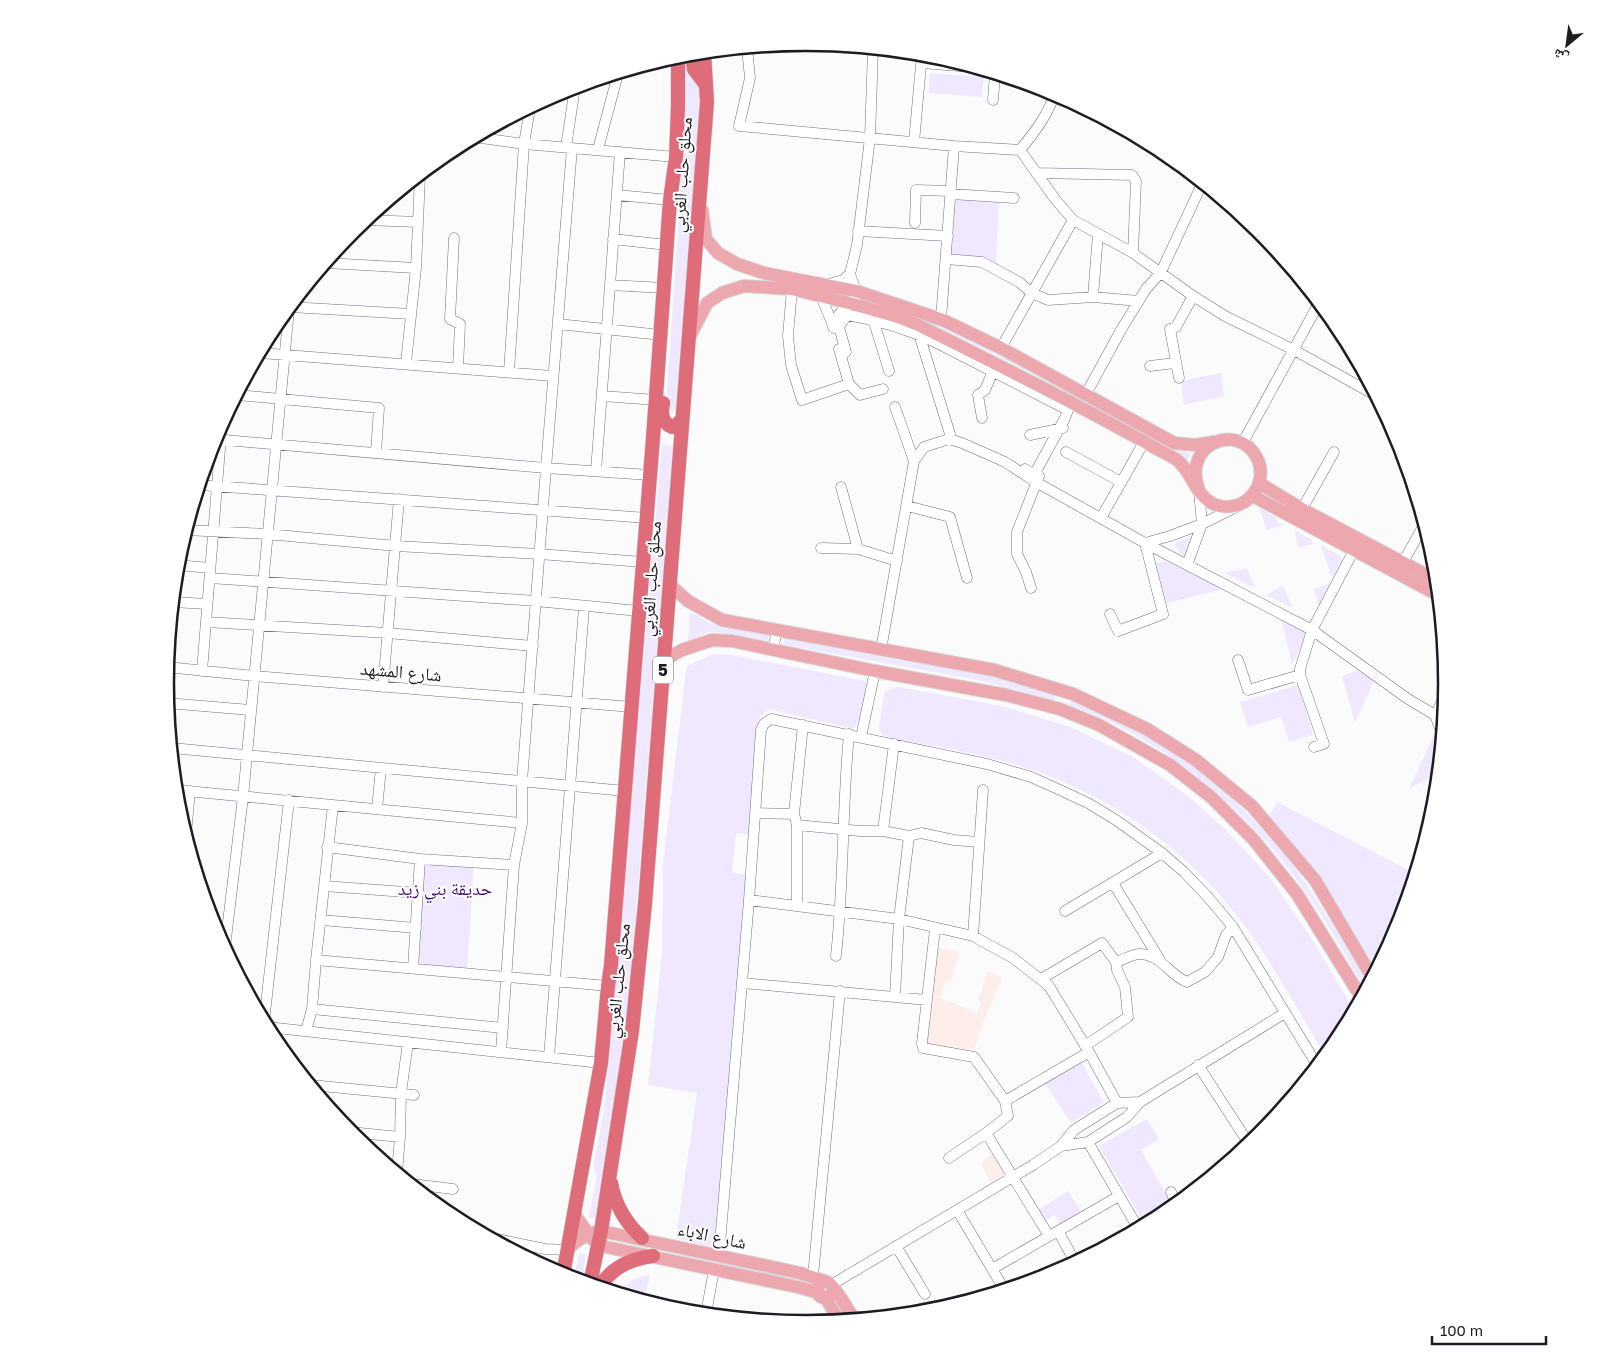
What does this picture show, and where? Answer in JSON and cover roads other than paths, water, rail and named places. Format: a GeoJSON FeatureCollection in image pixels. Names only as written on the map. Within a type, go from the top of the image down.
{"type":"FeatureCollection","features":[{"type":"Feature","properties":{"kind":"highway","name":"محلق حلب الغربي"},"geometry":{"type":"LineString","coordinates":[[591,1277],[596,1236],[610,1175],[629,1051],[645,904],[707,102],[704,60]]}},
{"type":"Feature","properties":{"kind":"highway"},"geometry":{"type":"LineString","coordinates":[[693,62],[694,69],[706,85]]}},
{"type":"Feature","properties":{"kind":"highway","name":"محلق حلب الغربي"},"geometry":{"type":"LineString","coordinates":[[564,1267],[601,1063],[611,966],[640,611],[670,200],[676,157],[678,64]]}},
{"type":"Feature","properties":{"kind":"highway"},"geometry":{"type":"LineString","coordinates":[[658,372],[662,393],[661,414],[667,425],[672,427],[677,425],[682,419]]}},
{"type":"Feature","properties":{"kind":"highway"},"geometry":{"type":"LineString","coordinates":[[610,1175],[614,1196],[622,1215],[642,1238]]}},
{"type":"Feature","properties":{"kind":"highway"},"geometry":{"type":"LineString","coordinates":[[604,1281],[612,1271],[621,1265],[653,1256]]}},
{"type":"Feature","properties":{"kind":"main road"},"geometry":{"type":"LineString","coordinates":[[700,196],[706,238],[718,253],[737,264],[823,291],[855,297],[941,319],[1001,348],[1174,443],[1196,445],[1226,440],[1242,444],[1256,456],[1261,474],[1260,483],[1252,496],[1239,505],[1228,507],[1216,505],[1206,499],[1178,461],[1079,406],[918,325],[855,297]]}},
{"type":"Feature","properties":{"kind":"main road"},"geometry":{"type":"LineString","coordinates":[[688,338],[706,304],[722,293],[744,286],[823,291]]}},
{"type":"Feature","properties":{"kind":"main road"},"geometry":{"type":"LineString","coordinates":[[1199,490],[1195,481],[1196,461],[1205,449],[1218,441]]}},
{"type":"Feature","properties":{"kind":"main road"},"geometry":{"type":"LineString","coordinates":[[1260,483],[1302,509],[1428,576]]}},
{"type":"Feature","properties":{"kind":"main road"},"geometry":{"type":"LineString","coordinates":[[1252,496],[1431,591]]}},
{"type":"Feature","properties":{"kind":"main road"},"geometry":{"type":"LineString","coordinates":[[670,585],[688,601],[722,620],[994,670],[1065,692],[1148,729],[1196,760],[1252,806],[1315,880],[1368,971]]}},
{"type":"Feature","properties":{"kind":"main road"},"geometry":{"type":"LineString","coordinates":[[664,660],[682,650],[712,640],[732,641],[875,671],[1006,695],[1060,709],[1098,725],[1170,765],[1211,797],[1253,838],[1297,894],[1357,991]]}},
{"type":"Feature","properties":{"kind":"main road"},"geometry":{"type":"LineString","coordinates":[[1060,709],[1065,692]]}},
{"type":"Feature","properties":{"kind":"main road"},"geometry":{"type":"LineString","coordinates":[[567,1250],[573,1243],[596,1236],[575,1215]]}},
{"type":"Feature","properties":{"kind":"main road","name":"شارع الاباء"},"geometry":{"type":"LineString","coordinates":[[596,1236],[606,1247],[798,1287],[827,1289]]}},
{"type":"Feature","properties":{"kind":"main road","name":"شارع الاباء"},"geometry":{"type":"LineString","coordinates":[[596,1236],[642,1238],[813,1276],[847,1306],[851,1313]]}},
{"type":"Feature","properties":{"kind":"main road"},"geometry":{"type":"LineString","coordinates":[[672,1260],[674,1246]]}},
{"type":"Feature","properties":{"kind":"main road"},"geometry":{"type":"LineString","coordinates":[[798,1287],[802,1282],[800,1273]]}},
{"type":"Feature","properties":{"kind":"main road"},"geometry":{"type":"LineString","coordinates":[[827,1289],[836,1314]]}},
{"type":"Feature","properties":{"kind":"main road"},"geometry":{"type":"LineString","coordinates":[[839,1313],[839,1310],[847,1306]]}},
{"type":"Feature","properties":{"kind":"street"},"geometry":{"type":"LineString","coordinates":[[748,55],[750,78],[739,126],[954,146],[1020,150]]}},
{"type":"Feature","properties":{"kind":"street"},"geometry":{"type":"LineString","coordinates":[[833,326],[836,317],[842,309],[855,297],[850,274],[858,232],[870,138],[873,56]]}},
{"type":"Feature","properties":{"kind":"street"},"geometry":{"type":"LineString","coordinates":[[914,142],[922,62]]}},
{"type":"Feature","properties":{"kind":"street"},"geometry":{"type":"LineString","coordinates":[[598,149],[616,81]]}},
{"type":"Feature","properties":{"kind":"street"},"geometry":{"type":"LineString","coordinates":[[993,100],[994,81]]}},
{"type":"Feature","properties":{"kind":"street"},"geometry":{"type":"LineString","coordinates":[[501,1052],[514,865],[522,823],[522,782],[574,95]]}},
{"type":"Feature","properties":{"kind":"street"},"geometry":{"type":"LineString","coordinates":[[1020,150],[1036,131],[1052,101]]}},
{"type":"Feature","properties":{"kind":"street"},"geometry":{"type":"LineString","coordinates":[[509,372],[524,144],[529,115]]}},
{"type":"Feature","properties":{"kind":"street"},"geometry":{"type":"LineString","coordinates":[[488,137],[524,144],[676,157]]}},
{"type":"Feature","properties":{"kind":"street"},"geometry":{"type":"LineString","coordinates":[[941,319],[954,146]]}},
{"type":"Feature","properties":{"kind":"street"},"geometry":{"type":"LineString","coordinates":[[1020,150],[1073,220],[1133,253],[1193,296],[1225,316],[1294,350],[1365,390]]}},
{"type":"Feature","properties":{"kind":"street"},"geometry":{"type":"LineString","coordinates":[[596,471],[620,152]]}},
{"type":"Feature","properties":{"kind":"street"},"geometry":{"type":"LineString","coordinates":[[1036,173],[1132,175],[1136,181],[1133,253]]}},
{"type":"Feature","properties":{"kind":"street"},"geometry":{"type":"LineString","coordinates":[[406,363],[416,268],[417,185]]}},
{"type":"Feature","properties":{"kind":"street"},"geometry":{"type":"LineString","coordinates":[[1086,394],[1138,300],[1161,272],[1200,189]]}},
{"type":"Feature","properties":{"kind":"street"},"geometry":{"type":"LineString","coordinates":[[915,223],[916,190],[1014,198]]}},
{"type":"Feature","properties":{"kind":"street"},"geometry":{"type":"LineString","coordinates":[[617,195],[670,200]]}},
{"type":"Feature","properties":{"kind":"street"},"geometry":{"type":"LineString","coordinates":[[376,220],[418,222]]}},
{"type":"Feature","properties":{"kind":"street"},"geometry":{"type":"LineString","coordinates":[[1001,348],[1073,220]]}},
{"type":"Feature","properties":{"kind":"street"},"geometry":{"type":"LineString","coordinates":[[858,232],[948,236]]}},
{"type":"Feature","properties":{"kind":"street"},"geometry":{"type":"LineString","coordinates":[[1093,297],[1098,234]]}},
{"type":"Feature","properties":{"kind":"street"},"geometry":{"type":"LineString","coordinates":[[454,238],[450,319],[460,324],[458,368]]}},
{"type":"Feature","properties":{"kind":"street"},"geometry":{"type":"LineString","coordinates":[[614,239],[667,245]]}},
{"type":"Feature","properties":{"kind":"street"},"geometry":{"type":"LineString","coordinates":[[946,258],[982,262],[1019,282],[1032,293],[1048,300],[1093,297],[1138,300]]}},
{"type":"Feature","properties":{"kind":"street"},"geometry":{"type":"LineString","coordinates":[[333,263],[416,268]]}},
{"type":"Feature","properties":{"kind":"street"},"geometry":{"type":"LineString","coordinates":[[850,274],[823,291],[849,384],[860,394],[883,389]]}},
{"type":"Feature","properties":{"kind":"street"},"geometry":{"type":"LineString","coordinates":[[610,285],[664,288]]}},
{"type":"Feature","properties":{"kind":"street"},"geometry":{"type":"LineString","coordinates":[[792,289],[788,336],[791,365],[802,400],[849,384]]}},
{"type":"Feature","properties":{"kind":"street"},"geometry":{"type":"LineString","coordinates":[[1179,378],[1170,328],[1176,327],[1193,296]]}},
{"type":"Feature","properties":{"kind":"street"},"geometry":{"type":"LineString","coordinates":[[298,308],[411,314]]}},
{"type":"Feature","properties":{"kind":"street"},"geometry":{"type":"LineString","coordinates":[[1242,444],[1315,310]]}},
{"type":"Feature","properties":{"kind":"street"},"geometry":{"type":"LineString","coordinates":[[841,353],[846,352],[839,327],[848,315],[873,319],[919,334],[1068,410],[1063,428],[1036,482],[1017,532],[1017,554],[1031,588]]}},
{"type":"Feature","properties":{"kind":"street"},"geometry":{"type":"LineString","coordinates":[[873,319],[889,371]]}},
{"type":"Feature","properties":{"kind":"street"},"geometry":{"type":"LineString","coordinates":[[226,935],[243,797],[289,321]]}},
{"type":"Feature","properties":{"kind":"street"},"geometry":{"type":"LineString","coordinates":[[558,324],[661,335]]}},
{"type":"Feature","properties":{"kind":"street"},"geometry":{"type":"LineString","coordinates":[[919,334],[950,434],[949,439]]}},
{"type":"Feature","properties":{"kind":"street"},"geometry":{"type":"LineString","coordinates":[[267,354],[553,376]]}},
{"type":"Feature","properties":{"kind":"street"},"geometry":{"type":"LineString","coordinates":[[1150,366],[1175,363]]}},
{"type":"Feature","properties":{"kind":"street"},"geometry":{"type":"LineString","coordinates":[[982,418],[978,395],[985,390],[993,371]]}},
{"type":"Feature","properties":{"kind":"street"},"geometry":{"type":"LineString","coordinates":[[244,396],[379,408],[376,452]]}},
{"type":"Feature","properties":{"kind":"street"},"geometry":{"type":"LineString","coordinates":[[602,396],[656,400]]}},
{"type":"Feature","properties":{"kind":"street"},"geometry":{"type":"LineString","coordinates":[[895,406],[914,461]]}},
{"type":"Feature","properties":{"kind":"street"},"geometry":{"type":"LineString","coordinates":[[996,458],[1004,458],[1034,474],[1079,406]]}},
{"type":"Feature","properties":{"kind":"street"},"geometry":{"type":"LineString","coordinates":[[1030,434],[1063,428]]}},
{"type":"Feature","properties":{"kind":"street"},"geometry":{"type":"LineString","coordinates":[[881,650],[914,461],[924,447],[949,439],[996,458],[1187,565],[1312,630],[1408,699],[1435,715],[1436,718]]}},
{"type":"Feature","properties":{"kind":"street"},"geometry":{"type":"LineString","coordinates":[[222,440],[650,475]]}},
{"type":"Feature","properties":{"kind":"street"},"geometry":{"type":"LineString","coordinates":[[1101,518],[1144,442]]}},
{"type":"Feature","properties":{"kind":"street"},"geometry":{"type":"LineString","coordinates":[[1066,452],[1121,482]]}},
{"type":"Feature","properties":{"kind":"street"},"geometry":{"type":"LineString","coordinates":[[1302,509],[1334,452]]}},
{"type":"Feature","properties":{"kind":"street"},"geometry":{"type":"LineString","coordinates":[[202,671],[217,487],[217,455]]}},
{"type":"Feature","properties":{"kind":"street"},"geometry":{"type":"LineString","coordinates":[[206,486],[647,518]]}},
{"type":"Feature","properties":{"kind":"street"},"geometry":{"type":"LineString","coordinates":[[841,487],[858,549]]}},
{"type":"Feature","properties":{"kind":"street"},"geometry":{"type":"LineString","coordinates":[[1187,565],[1202,524],[1199,490]]}},
{"type":"Feature","properties":{"kind":"street"},"geometry":{"type":"LineString","coordinates":[[383,687],[399,499]]}},
{"type":"Feature","properties":{"kind":"street"},"geometry":{"type":"LineString","coordinates":[[1145,542],[1170,536],[1202,524],[1239,505]]}},
{"type":"Feature","properties":{"kind":"street"},"geometry":{"type":"LineString","coordinates":[[907,506],[950,517],[968,578]]}},
{"type":"Feature","properties":{"kind":"street"},"geometry":{"type":"LineString","coordinates":[[193,531],[267,534],[396,546],[643,562]]}},
{"type":"Feature","properties":{"kind":"street"},"geometry":{"type":"LineString","coordinates":[[1403,562],[1419,533]]}},
{"type":"Feature","properties":{"kind":"street"},"geometry":{"type":"LineString","coordinates":[[1110,614],[1118,631],[1163,614],[1145,542]]}},
{"type":"Feature","properties":{"kind":"street"},"geometry":{"type":"LineString","coordinates":[[821,548],[858,549],[897,561]]}},
{"type":"Feature","properties":{"kind":"street"},"geometry":{"type":"LineString","coordinates":[[1314,747],[1324,744],[1300,675],[1300,669],[1312,630],[1354,550]]}},
{"type":"Feature","properties":{"kind":"street"},"geometry":{"type":"LineString","coordinates":[[185,567],[263,582],[536,601],[640,611]]}},
{"type":"Feature","properties":{"kind":"street"},"geometry":{"type":"LineString","coordinates":[[180,602],[207,604]]}},
{"type":"Feature","properties":{"kind":"street"},"geometry":{"type":"LineString","coordinates":[[549,1057],[584,607]]}},
{"type":"Feature","properties":{"kind":"street"},"geometry":{"type":"LineString","coordinates":[[206,622],[388,633],[532,646]]}},
{"type":"Feature","properties":{"kind":"street"},"geometry":{"type":"LineString","coordinates":[[773,650],[777,630]]}},
{"type":"Feature","properties":{"kind":"street"},"geometry":{"type":"LineString","coordinates":[[1238,660],[1248,690],[1300,675]]}},
{"type":"Feature","properties":{"kind":"street","name":"شارع المشهد"},"geometry":{"type":"LineString","coordinates":[[175,668],[632,707]]}},
{"type":"Feature","properties":{"kind":"street"},"geometry":{"type":"LineString","coordinates":[[861,737],[875,671]]}},
{"type":"Feature","properties":{"kind":"street"},"geometry":{"type":"LineString","coordinates":[[175,704],[250,710]]}},
{"type":"Feature","properties":{"kind":"street"},"geometry":{"type":"LineString","coordinates":[[719,1255],[762,727],[768,720],[774,719],[849,734],[987,764],[1031,777],[1088,803],[1162,853],[1207,896],[1233,927],[1313,1059]]}},
{"type":"Feature","properties":{"kind":"street"},"geometry":{"type":"LineString","coordinates":[[797,906],[797,825],[794,814],[803,725]]}},
{"type":"Feature","properties":{"kind":"street"},"geometry":{"type":"LineString","coordinates":[[836,956],[841,912],[844,787],[849,734]]}},
{"type":"Feature","properties":{"kind":"street"},"geometry":{"type":"LineString","coordinates":[[883,831],[894,744]]}},
{"type":"Feature","properties":{"kind":"street"},"geometry":{"type":"LineString","coordinates":[[178,749],[625,791]]}},
{"type":"Feature","properties":{"kind":"street"},"geometry":{"type":"LineString","coordinates":[[377,809],[381,768]]}},
{"type":"Feature","properties":{"kind":"street"},"geometry":{"type":"LineString","coordinates":[[972,936],[983,790]]}},
{"type":"Feature","properties":{"kind":"street"},"geometry":{"type":"LineString","coordinates":[[184,791],[522,823]]}},
{"type":"Feature","properties":{"kind":"street"},"geometry":{"type":"LineString","coordinates":[[188,814],[190,791]]}},
{"type":"Feature","properties":{"kind":"street"},"geometry":{"type":"LineString","coordinates":[[265,1009],[289,800]]}},
{"type":"Feature","properties":{"kind":"street"},"geometry":{"type":"LineString","coordinates":[[306,1031],[312,1009],[333,805]]}},
{"type":"Feature","properties":{"kind":"street"},"geometry":{"type":"LineString","coordinates":[[756,812],[794,814]]}},
{"type":"Feature","properties":{"kind":"street"},"geometry":{"type":"LineString","coordinates":[[797,825],[883,831],[909,836],[921,833],[954,840],[979,842]]}},
{"type":"Feature","properties":{"kind":"street"},"geometry":{"type":"LineString","coordinates":[[895,996],[898,919],[909,836]]}},
{"type":"Feature","properties":{"kind":"street"},"geometry":{"type":"LineString","coordinates":[[328,847],[420,859],[514,865]]}},
{"type":"Feature","properties":{"kind":"street"},"geometry":{"type":"LineString","coordinates":[[1065,911],[1162,853]]}},
{"type":"Feature","properties":{"kind":"street"},"geometry":{"type":"LineString","coordinates":[[413,968],[420,859]]}},
{"type":"Feature","properties":{"kind":"street"},"geometry":{"type":"LineString","coordinates":[[1113,883],[1160,960],[1178,979],[1187,982],[1205,972],[1218,957],[1226,935],[1233,927]]}},
{"type":"Feature","properties":{"kind":"street"},"geometry":{"type":"LineString","coordinates":[[324,886],[419,893]]}},
{"type":"Feature","properties":{"kind":"street"},"geometry":{"type":"LineString","coordinates":[[749,900],[898,919],[972,936],[1013,958],[1049,986],[1117,1103]]}},
{"type":"Feature","properties":{"kind":"street"},"geometry":{"type":"LineString","coordinates":[[321,920],[416,928]]}},
{"type":"Feature","properties":{"kind":"street"},"geometry":{"type":"LineString","coordinates":[[935,929],[923,1048],[974,1056],[1004,1101],[1008,1116],[949,1158]]}},
{"type":"Feature","properties":{"kind":"street"},"geometry":{"type":"LineString","coordinates":[[1004,1101],[1087,1049],[1128,1017],[1125,987],[1117,970],[1116,962],[1102,943],[1041,979]]}},
{"type":"Feature","properties":{"kind":"street"},"geometry":{"type":"LineString","coordinates":[[1116,962],[1138,954],[1160,960]]}},
{"type":"Feature","properties":{"kind":"street"},"geometry":{"type":"LineString","coordinates":[[316,960],[608,986]]}},
{"type":"Feature","properties":{"kind":"street"},"geometry":{"type":"LineString","coordinates":[[742,983],[927,1000]]}},
{"type":"Feature","properties":{"kind":"street"},"geometry":{"type":"LineString","coordinates":[[813,1276],[840,991]]}},
{"type":"Feature","properties":{"kind":"street"},"geometry":{"type":"LineString","coordinates":[[312,1009],[502,1028]]}},
{"type":"Feature","properties":{"kind":"street"},"geometry":{"type":"LineString","coordinates":[[1061,1146],[1088,1142],[1127,1117],[1140,1102],[1285,1012]]}},
{"type":"Feature","properties":{"kind":"street"},"geometry":{"type":"LineString","coordinates":[[277,1028],[601,1063]]}},
{"type":"Feature","properties":{"kind":"street"},"geometry":{"type":"LineString","coordinates":[[398,1165],[401,1094],[408,1042]]}},
{"type":"Feature","properties":{"kind":"street"},"geometry":{"type":"LineString","coordinates":[[1198,1065],[1245,1138]]}},
{"type":"Feature","properties":{"kind":"street"},"geometry":{"type":"LineString","coordinates":[[320,1086],[414,1095]]}},
{"type":"Feature","properties":{"kind":"street"},"geometry":{"type":"LineString","coordinates":[[827,1289],[1061,1146],[1074,1130],[1117,1103],[1140,1102]]}},
{"type":"Feature","properties":{"kind":"street"},"geometry":{"type":"LineString","coordinates":[[362,1133],[400,1137]]}},
{"type":"Feature","properties":{"kind":"street"},"geometry":{"type":"LineString","coordinates":[[986,1133],[1012,1177],[1071,1256]]}},
{"type":"Feature","properties":{"kind":"street"},"geometry":{"type":"LineString","coordinates":[[1088,1142],[1135,1222]]}},
{"type":"Feature","properties":{"kind":"street"},"geometry":{"type":"LineString","coordinates":[[423,1185],[453,1189]]}},
{"type":"Feature","properties":{"kind":"street"},"geometry":{"type":"LineString","coordinates":[[1171,1192],[1173,1197]]}},
{"type":"Feature","properties":{"kind":"street"},"geometry":{"type":"LineString","coordinates":[[992,1269],[1119,1196]]}},
{"type":"Feature","properties":{"kind":"street"},"geometry":{"type":"LineString","coordinates":[[957,1210],[1001,1284]]}},
{"type":"Feature","properties":{"kind":"street"},"geometry":{"type":"LineString","coordinates":[[513,1242],[545,1249],[567,1250]]}},
{"type":"Feature","properties":{"kind":"street"},"geometry":{"type":"LineString","coordinates":[[896,1246],[925,1294]]}},
{"type":"Feature","properties":{"kind":"street"},"geometry":{"type":"LineString","coordinates":[[707,1307],[714,1269]]}},
{"type":"Feature","properties":{"kind":"park label","name":"حديقة بني زيد"},"geometry":{"type":"Point","coordinates":[445,889]}}]}
